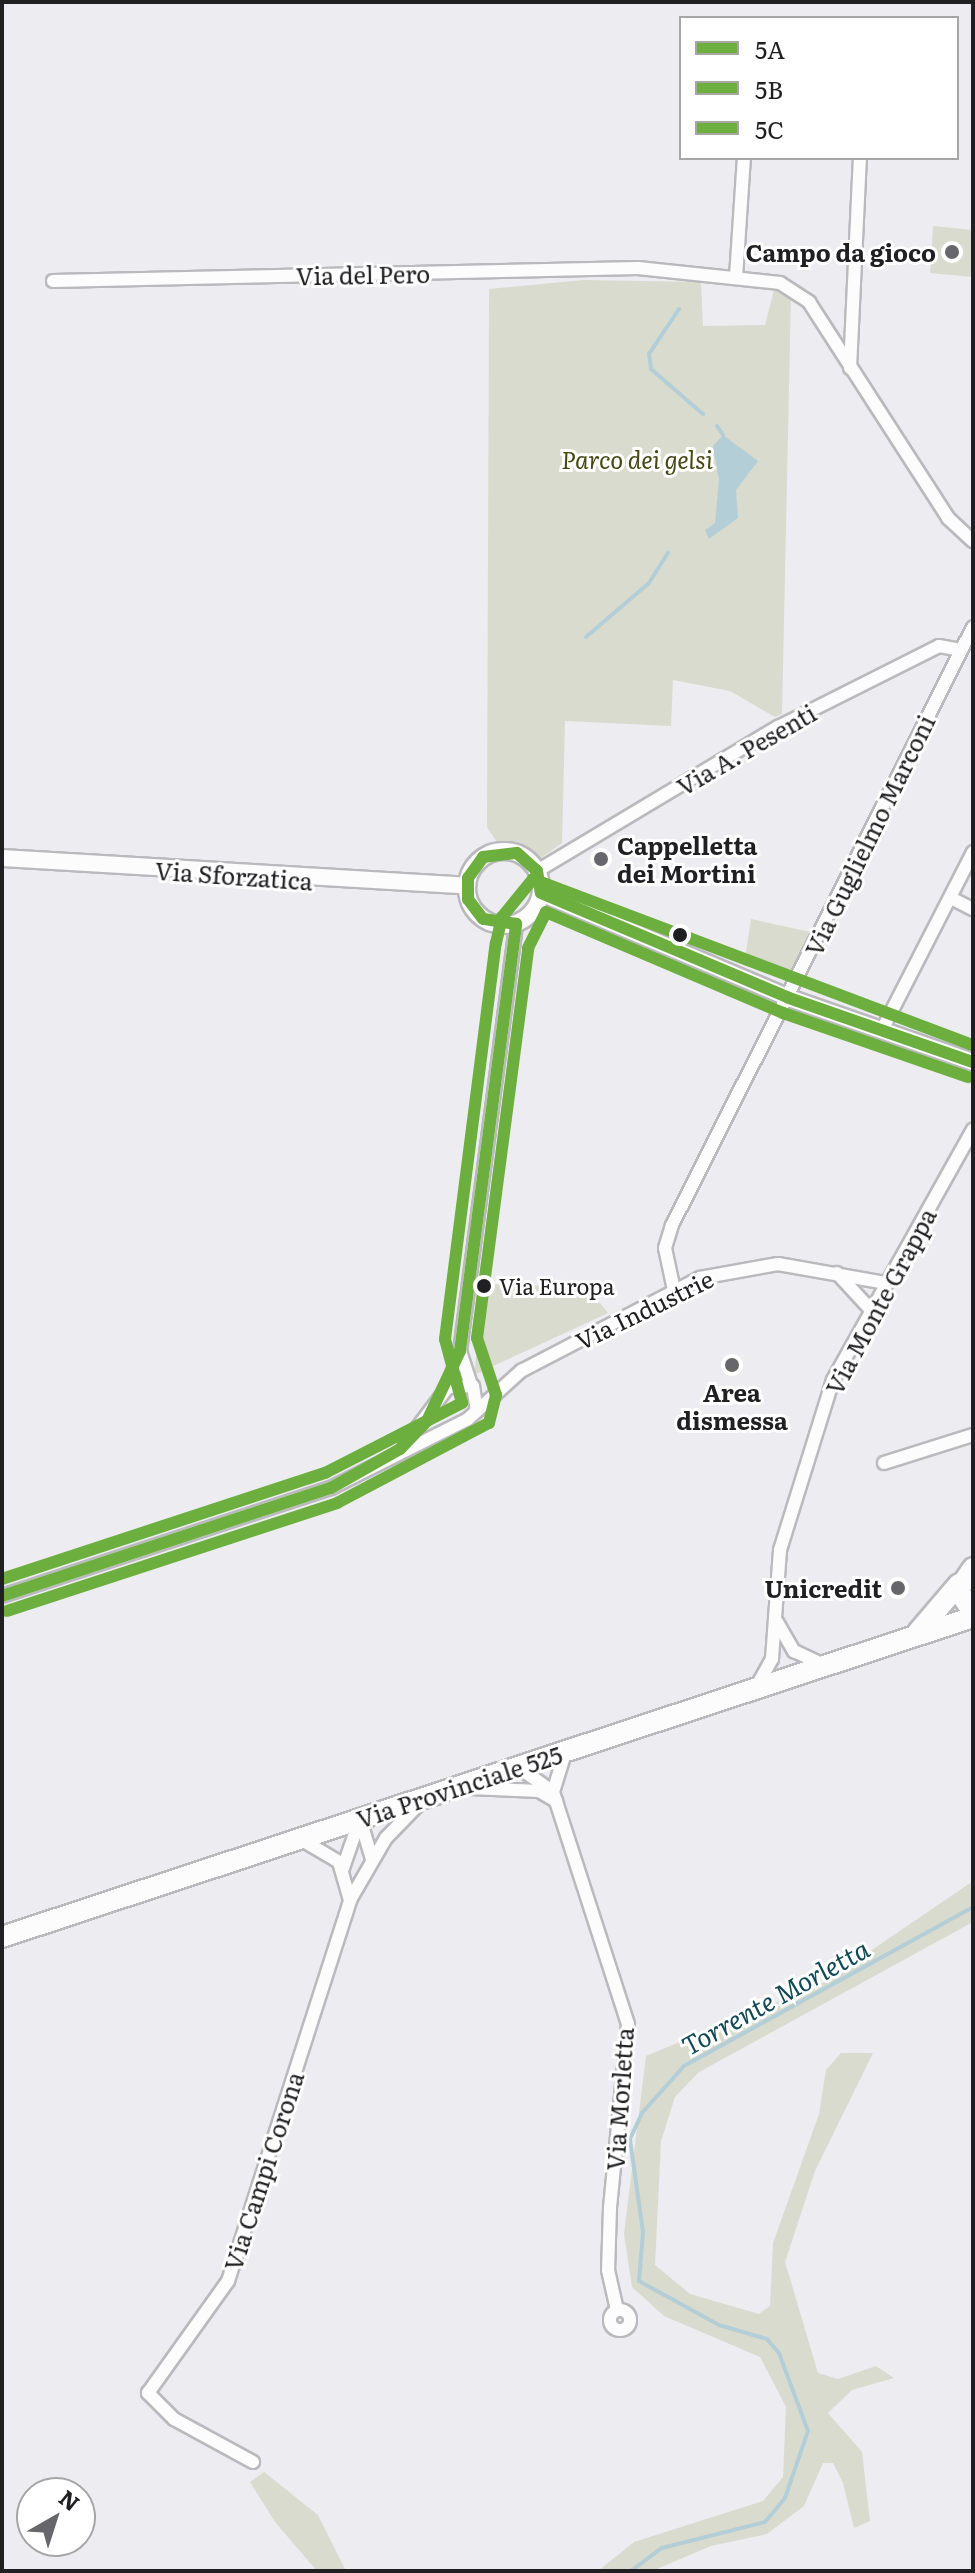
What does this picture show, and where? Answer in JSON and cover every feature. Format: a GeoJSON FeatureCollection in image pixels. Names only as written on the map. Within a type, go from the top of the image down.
{"type":"FeatureCollection","features":[{"type":"Feature","properties":{"kind":"main road","name":"Via Provinciale 525"},"geometry":{"type":"LineString","coordinates":[[2,1937],[973,1615],[961,1601],[965,1576]]}},
{"type":"Feature","properties":{"kind":"main road"},"geometry":{"type":"LineString","coordinates":[[915,1634],[965,1576]]}},
{"type":"Feature","properties":{"kind":"street"},"geometry":{"type":"LineString","coordinates":[[736,277],[744,160]]}},
{"type":"Feature","properties":{"kind":"street"},"geometry":{"type":"LineString","coordinates":[[850,368],[860,160]]}},
{"type":"Feature","properties":{"kind":"street","name":"Via del Pero"},"geometry":{"type":"LineString","coordinates":[[53,281],[673,269],[796,288],[948,518],[973,541]]}},
{"type":"Feature","properties":{"kind":"street","name":"Via Guglielmo Marconi"},"geometry":{"type":"LineString","coordinates":[[674,1290],[665,1248],[672,1225],[789,998],[973,627]]}},
{"type":"Feature","properties":{"kind":"street","name":"Via A. Pesenti"},"geometry":{"type":"LineString","coordinates":[[537,871],[778,727],[939,646],[966,645]]}},
{"type":"Feature","properties":{"kind":"street"},"geometry":{"type":"LineString","coordinates":[[882,1030],[973,852]]}},
{"type":"Feature","properties":{"kind":"street"},"geometry":{"type":"LineString","coordinates":[[460,1351],[472,1385],[480,1397],[472,1416],[447,1414],[446,1391],[460,1351],[516,924],[541,893],[537,871],[517,853],[491,853],[474,866],[467,886],[483,919],[516,924]]}},
{"type":"Feature","properties":{"kind":"street","name":"Via Sforzatica"},"geometry":{"type":"LineString","coordinates":[[2,858],[467,886]]}},
{"type":"Feature","properties":{"kind":"street"},"geometry":{"type":"LineString","coordinates":[[541,893],[789,998],[973,1062]]}},
{"type":"Feature","properties":{"kind":"street"},"geometry":{"type":"LineString","coordinates":[[951,898],[973,909]]}},
{"type":"Feature","properties":{"kind":"street","name":"Via Monte Grappa"},"geometry":{"type":"LineString","coordinates":[[776,1619],[780,1550],[833,1380],[870,1309],[973,1130]]}},
{"type":"Feature","properties":{"kind":"street","name":"Via Industrie"},"geometry":{"type":"LineString","coordinates":[[400,1449],[446,1391],[505,1380],[674,1290],[738,1267],[837,1273],[886,1283]]}},
{"type":"Feature","properties":{"kind":"street"},"geometry":{"type":"LineString","coordinates":[[837,1273],[870,1309]]}},
{"type":"Feature","properties":{"kind":"street","name":"Via Industrie"},"geometry":{"type":"LineString","coordinates":[[2,1596],[331,1488],[400,1449],[472,1416],[505,1380]]}},
{"type":"Feature","properties":{"kind":"street"},"geometry":{"type":"LineString","coordinates":[[884,1463],[973,1435]]}},
{"type":"Feature","properties":{"kind":"street"},"geometry":{"type":"LineString","coordinates":[[965,1576],[973,1557]]}},
{"type":"Feature","properties":{"kind":"street"},"geometry":{"type":"LineString","coordinates":[[776,1619],[794,1651],[822,1664]]}},
{"type":"Feature","properties":{"kind":"street"},"geometry":{"type":"LineString","coordinates":[[757,1686],[770,1666],[776,1619]]}},
{"type":"Feature","properties":{"kind":"street"},"geometry":{"type":"LineString","coordinates":[[555,1797],[566,1750]]}},
{"type":"Feature","properties":{"kind":"street"},"geometry":{"type":"LineString","coordinates":[[518,1766],[555,1797]]}},
{"type":"Feature","properties":{"kind":"street"},"geometry":{"type":"LineString","coordinates":[[455,1787],[529,1790],[555,1797]]}},
{"type":"Feature","properties":{"kind":"street","name":"Via Campi Corona"},"geometry":{"type":"LineString","coordinates":[[253,2462],[199,2436],[148,2393],[228,2281],[350,1900],[371,1862],[426,1797]]}},
{"type":"Feature","properties":{"kind":"street","name":"Via Morletta"},"geometry":{"type":"LineString","coordinates":[[555,1797],[628,2024],[609,2239],[617,2310]]}},
{"type":"Feature","properties":{"kind":"street"},"geometry":{"type":"LineString","coordinates":[[360,1819],[371,1862]]}},
{"type":"Feature","properties":{"kind":"street"},"geometry":{"type":"LineString","coordinates":[[343,1868],[360,1819]]}},
{"type":"Feature","properties":{"kind":"street"},"geometry":{"type":"LineString","coordinates":[[299,1839],[327,1851],[343,1868],[350,1900]]}},
{"type":"Feature","properties":{"kind":"green space","name":"Campo da gioco"},"geometry":{"type":"Polygon","coordinates":[[[933,226],[973,230],[973,277],[930,273],[933,226]]]}},
{"type":"Feature","properties":{"kind":"green space","name":"Parco dei gelsi"},"geometry":{"type":"Polygon","coordinates":[[[583,280],[701,282],[703,326],[765,325],[774,290],[791,294],[782,714],[775,717],[730,691],[673,680],[671,726],[565,721],[562,843],[538,860],[501,848],[487,827],[489,289],[583,280]]]}},
{"type":"Feature","properties":{"kind":"green space"},"geometry":{"type":"Polygon","coordinates":[[[751,919],[815,933],[792,977],[745,959],[751,919]]]}},
{"type":"Feature","properties":{"kind":"green space"},"geometry":{"type":"Polygon","coordinates":[[[484,1284],[587,1287],[608,1313],[474,1375],[484,1284]]]}},
{"type":"Feature","properties":{"kind":"green space"},"geometry":{"type":"Polygon","coordinates":[[[973,1881],[973,1922],[699,2072],[675,2097],[661,2141],[655,2265],[690,2294],[759,2314],[770,2306],[773,2243],[819,2114],[826,2070],[841,2053],[873,2053],[815,2171],[785,2262],[818,2373],[838,2379],[876,2366],[894,2378],[852,2390],[828,2413],[862,2452],[870,2521],[854,2528],[843,2483],[833,2463],[823,2463],[804,2506],[767,2534],[711,2546],[652,2571],[598,2571],[634,2542],[763,2501],[783,2477],[786,2407],[760,2357],[664,2316],[632,2287],[624,2234],[646,2056],[825,1982],[973,1881]]]}},
{"type":"Feature","properties":{"kind":"green space"},"geometry":{"type":"Polygon","coordinates":[[[264,2472],[318,2515],[346,2571],[317,2571],[275,2522],[250,2482],[264,2472]]]}},
{"type":"Feature","properties":{"kind":"water"},"geometry":{"type":"Polygon","coordinates":[[[723,435],[758,461],[736,490],[738,518],[709,539],[705,530],[715,523],[719,480],[713,446],[723,435]]]}},
{"type":"Feature","properties":{"kind":"waterway"},"geometry":{"type":"LineString","coordinates":[[679,309],[649,354],[651,369],[703,414]]}},
{"type":"Feature","properties":{"kind":"waterway"},"geometry":{"type":"LineString","coordinates":[[717,426],[723,435]]}},
{"type":"Feature","properties":{"kind":"waterway"},"geometry":{"type":"LineString","coordinates":[[586,637],[649,583],[668,553]]}},
{"type":"Feature","properties":{"kind":"waterway","name":"Torrente Morletta"},"geometry":{"type":"LineString","coordinates":[[631,2571],[662,2548],[765,2522],[785,2498],[808,2431],[779,2353],[767,2339],[719,2325],[639,2281],[643,2232],[630,2139],[642,2113],[684,2066],[973,1907]]}},
{"type":"Feature","properties":{"kind":"transit line","name":"5A"},"geometry":{"type":"LineString","coordinates":[[2,1596],[331,1488],[400,1449],[427,1421],[460,1351],[516,924],[483,919],[468,899],[468,878],[483,857],[517,853],[537,871],[541,893],[789,998],[973,1062]]}},
{"type":"Feature","properties":{"kind":"transit line","name":"5C"},"geometry":{"type":"LineString","coordinates":[[2,1579],[325,1473],[462,1403],[445,1339],[496,943],[502,917],[533,879],[973,1045]]}},
{"type":"Feature","properties":{"kind":"transit line","name":"5B"},"geometry":{"type":"LineString","coordinates":[[7,1611],[337,1503],[489,1423],[496,1395],[477,1338],[528,948],[546,912],[783,1013],[968,1077]]}},
{"type":"Feature","properties":{"kind":"place","name":"Campo da gioco"},"geometry":{"type":"Point","coordinates":[952,252]}},
{"type":"Feature","properties":{"kind":"place","name":"Cappelletta dei Mortini"},"geometry":{"type":"Point","coordinates":[601,859]}},
{"type":"Feature","properties":{"kind":"place","name":"Via Europa"},"geometry":{"type":"Point","coordinates":[484,1286]}},
{"type":"Feature","properties":{"kind":"place","name":"Area dismessa"},"geometry":{"type":"Point","coordinates":[732,1365]}},
{"type":"Feature","properties":{"kind":"place","name":"Unicredit"},"geometry":{"type":"Point","coordinates":[898,1588]}}]}
